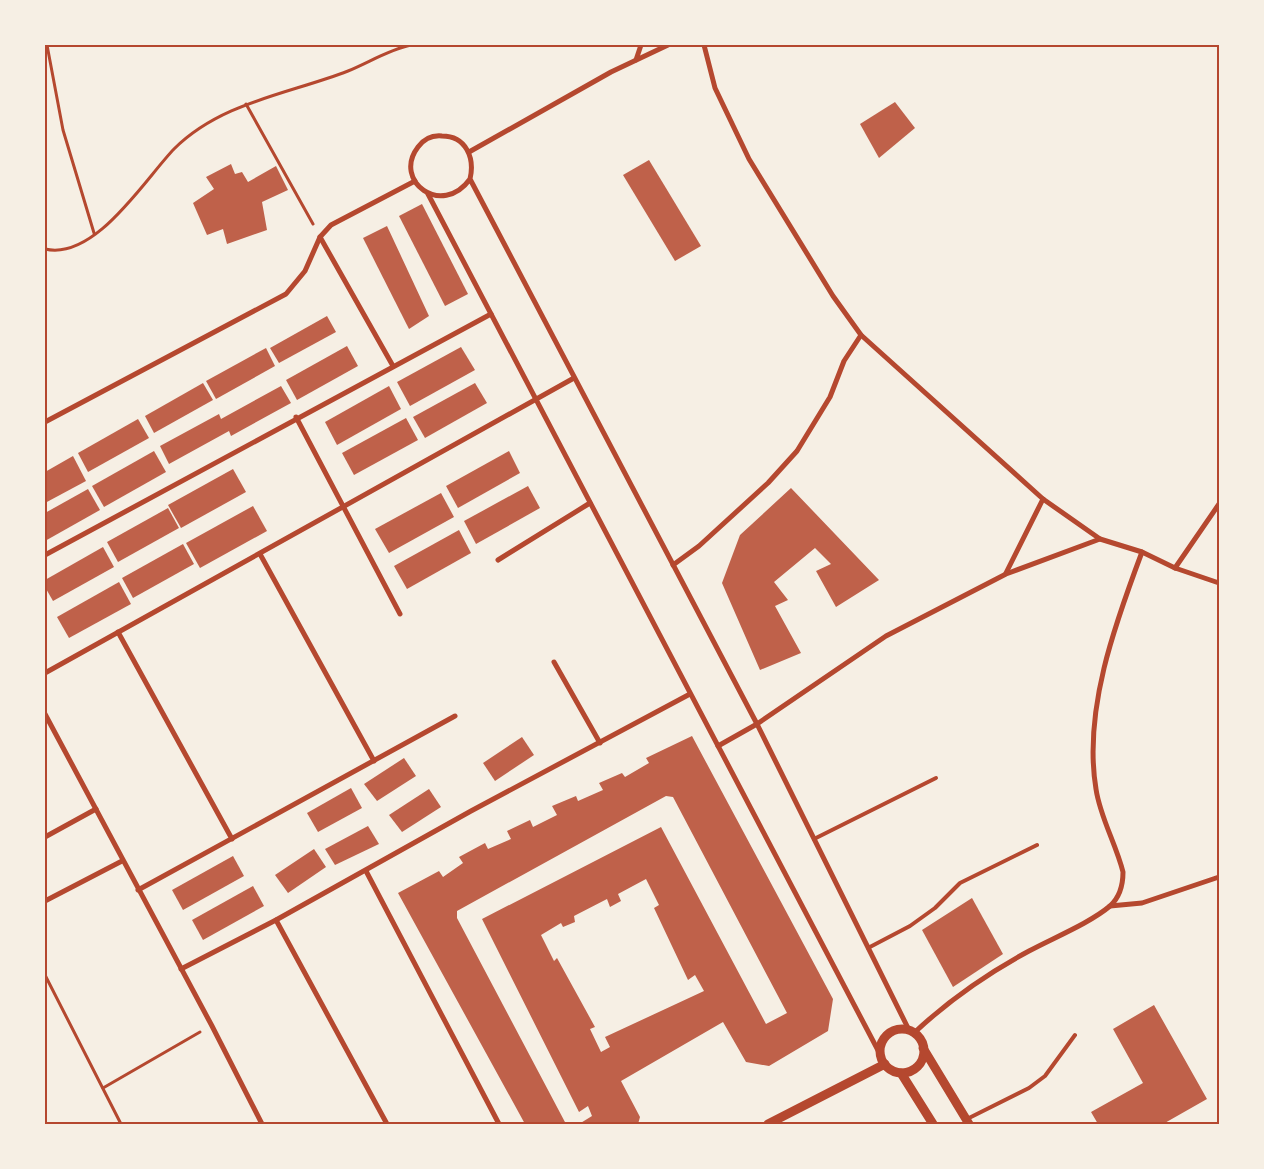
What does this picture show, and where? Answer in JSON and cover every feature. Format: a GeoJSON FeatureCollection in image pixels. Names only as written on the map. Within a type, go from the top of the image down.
{"type":"FeatureCollection","features":[{"type":"Feature","properties":{"kind":"street"},"geometry":{"type":"LineString","coordinates":[[636,60],[641,45]]}},
{"type":"Feature","properties":{"kind":"street"},"geometry":{"type":"LineString","coordinates":[[469,152],[611,72],[668,45]]}},
{"type":"Feature","properties":{"kind":"street"},"geometry":{"type":"LineString","coordinates":[[704,45],[715,88],[750,159],[834,296],[861,335],[1043,499],[1100,539],[1142,552],[1175,568],[1219,583]]}},
{"type":"Feature","properties":{"kind":"street"},"geometry":{"type":"LineString","coordinates":[[427,194],[451,196],[464,187],[470,179],[473,166],[469,152],[463,143],[449,136],[436,136],[426,139],[413,153],[410,166],[415,181],[427,194],[491,314],[883,1060],[892,1070],[901,1073],[910,1071],[918,1066],[923,1048]]}},
{"type":"Feature","properties":{"kind":"street"},"geometry":{"type":"LineString","coordinates":[[470,179],[757,724],[868,948],[912,1031],[968,1122]]}},
{"type":"Feature","properties":{"kind":"street"},"geometry":{"type":"LineString","coordinates":[[45,422],[286,294],[305,271],[320,237],[331,225],[415,181]]}},
{"type":"Feature","properties":{"kind":"street"},"geometry":{"type":"LineString","coordinates":[[320,237],[393,366]]}},
{"type":"Feature","properties":{"kind":"street"},"geometry":{"type":"LineString","coordinates":[[45,555],[491,314]]}},
{"type":"Feature","properties":{"kind":"street"},"geometry":{"type":"LineString","coordinates":[[673,565],[699,546],[768,483],[797,451],[830,397],[844,360],[861,335]]}},
{"type":"Feature","properties":{"kind":"street"},"geometry":{"type":"LineString","coordinates":[[45,673],[574,378]]}},
{"type":"Feature","properties":{"kind":"street"},"geometry":{"type":"LineString","coordinates":[[296,418],[400,614]]}},
{"type":"Feature","properties":{"kind":"street"},"geometry":{"type":"LineString","coordinates":[[1006,574],[1043,499]]}},
{"type":"Feature","properties":{"kind":"street"},"geometry":{"type":"LineString","coordinates":[[498,560],[590,504]]}},
{"type":"Feature","properties":{"kind":"street"},"geometry":{"type":"LineString","coordinates":[[1175,568],[1219,504]]}},
{"type":"Feature","properties":{"kind":"street"},"geometry":{"type":"LineString","coordinates":[[718,746],[757,724],[886,636],[1006,574],[1100,539]]}},
{"type":"Feature","properties":{"kind":"street"},"geometry":{"type":"LineString","coordinates":[[883,1060],[882,1041],[886,1034],[901,1029],[912,1031],[953,999],[1020,956],[1110,906],[1117,898],[1123,885],[1123,872],[1096,790],[1093,750],[1096,704],[1121,609],[1142,552]]}},
{"type":"Feature","properties":{"kind":"street"},"geometry":{"type":"LineString","coordinates":[[260,554],[374,761]]}},
{"type":"Feature","properties":{"kind":"street"},"geometry":{"type":"LineString","coordinates":[[118,632],[232,839]]}},
{"type":"Feature","properties":{"kind":"street"},"geometry":{"type":"LineString","coordinates":[[554,662],[600,743]]}},
{"type":"Feature","properties":{"kind":"street"},"geometry":{"type":"LineString","coordinates":[[181,969],[276,920],[471,811],[690,694]]}},
{"type":"Feature","properties":{"kind":"street"},"geometry":{"type":"LineString","coordinates":[[45,714],[212,1026],[262,1124]]}},
{"type":"Feature","properties":{"kind":"street"},"geometry":{"type":"LineString","coordinates":[[138,890],[455,716]]}},
{"type":"Feature","properties":{"kind":"street"},"geometry":{"type":"LineString","coordinates":[[45,837],[96,809]]}},
{"type":"Feature","properties":{"kind":"street"},"geometry":{"type":"LineString","coordinates":[[45,900],[122,861]]}},
{"type":"Feature","properties":{"kind":"street"},"geometry":{"type":"LineString","coordinates":[[366,871],[499,1124]]}},
{"type":"Feature","properties":{"kind":"street"},"geometry":{"type":"LineString","coordinates":[[1110,906],[1142,903],[1219,877]]}},
{"type":"Feature","properties":{"kind":"street"},"geometry":{"type":"LineString","coordinates":[[276,920],[387,1124]]}},
{"type":"Feature","properties":{"kind":"street"},"geometry":{"type":"LineString","coordinates":[[768,1124],[883,1060]]}},
{"type":"Feature","properties":{"kind":"street"},"geometry":{"type":"LineString","coordinates":[[901,1073],[933,1124]]}},
{"type":"Feature","properties":{"kind":"lane"},"geometry":{"type":"LineString","coordinates":[[814,838],[936,778]]}},
{"type":"Feature","properties":{"kind":"lane"},"geometry":{"type":"LineString","coordinates":[[868,948],[910,926],[935,908],[960,883],[1036,845]]}},
{"type":"Feature","properties":{"kind":"lane"},"geometry":{"type":"LineString","coordinates":[[968,1122],[1029,1088],[1045,1076],[1075,1035]]}},
{"type":"Feature","properties":{"kind":"path"},"geometry":{"type":"LineString","coordinates":[[47,45],[63,130],[94,233]]}},
{"type":"Feature","properties":{"kind":"path"},"geometry":{"type":"LineString","coordinates":[[45,249],[62,250],[71,247],[94,233],[124,209],[162,162],[188,137],[207,123],[246,104],[350,70],[396,48],[411,45]]}},
{"type":"Feature","properties":{"kind":"path"},"geometry":{"type":"LineString","coordinates":[[431,45],[496,45]]}},
{"type":"Feature","properties":{"kind":"path"},"geometry":{"type":"LineString","coordinates":[[246,104],[320,237]]}},
{"type":"Feature","properties":{"kind":"path"},"geometry":{"type":"LineString","coordinates":[[45,975],[121,1124]]}},
{"type":"Feature","properties":{"kind":"path"},"geometry":{"type":"LineString","coordinates":[[103,1088],[212,1026]]}},
{"type":"Feature","properties":{"kind":"building"},"geometry":{"type":"Polygon","coordinates":[[[895,102],[915,128],[879,158],[860,124],[895,102]]]}},
{"type":"Feature","properties":{"kind":"building"},"geometry":{"type":"Polygon","coordinates":[[[649,160],[701,246],[675,261],[623,175],[649,160]]]}},
{"type":"Feature","properties":{"kind":"building"},"geometry":{"type":"Polygon","coordinates":[[[231,164],[235,174],[242,172],[248,182],[276,166],[288,190],[262,202],[267,230],[227,244],[223,229],[207,235],[193,203],[214,189],[206,177],[231,164]]]}},
{"type":"Feature","properties":{"kind":"building"},"geometry":{"type":"Polygon","coordinates":[[[422,204],[468,294],[445,306],[399,216],[422,204]]]}},
{"type":"Feature","properties":{"kind":"building"},"geometry":{"type":"Polygon","coordinates":[[[387,226],[429,316],[409,329],[363,238],[387,226]]]}},
{"type":"Feature","properties":{"kind":"building"},"geometry":{"type":"Polygon","coordinates":[[[327,316],[336,332],[279,363],[270,348],[327,316]]]}},
{"type":"Feature","properties":{"kind":"building"},"geometry":{"type":"Polygon","coordinates":[[[347,346],[358,366],[297,400],[286,380],[347,346]]]}},
{"type":"Feature","properties":{"kind":"building"},"geometry":{"type":"Polygon","coordinates":[[[461,347],[475,370],[410,406],[397,382],[461,347]]]}},
{"type":"Feature","properties":{"kind":"building"},"geometry":{"type":"Polygon","coordinates":[[[266,348],[275,366],[216,399],[206,381],[266,348]]]}},
{"type":"Feature","properties":{"kind":"building"},"geometry":{"type":"Polygon","coordinates":[[[203,383],[213,400],[154,433],[145,416],[203,383]]]}},
{"type":"Feature","properties":{"kind":"building"},"geometry":{"type":"Polygon","coordinates":[[[475,383],[487,403],[425,438],[413,417],[475,383]]]}},
{"type":"Feature","properties":{"kind":"building"},"geometry":{"type":"Polygon","coordinates":[[[281,386],[291,403],[231,436],[229,431],[169,464],[160,446],[219,414],[221,419],[281,386]]]}},
{"type":"Feature","properties":{"kind":"building"},"geometry":{"type":"Polygon","coordinates":[[[389,386],[401,409],[337,445],[325,422],[389,386]]]}},
{"type":"Feature","properties":{"kind":"building"},"geometry":{"type":"Polygon","coordinates":[[[406,418],[418,440],[354,475],[342,453],[406,418]]]}},
{"type":"Feature","properties":{"kind":"building"},"geometry":{"type":"Polygon","coordinates":[[[138,419],[149,438],[88,472],[78,453],[138,419]]]}},
{"type":"Feature","properties":{"kind":"building"},"geometry":{"type":"Polygon","coordinates":[[[154,451],[166,472],[104,507],[92,486],[154,451]]]}},
{"type":"Feature","properties":{"kind":"building"},"geometry":{"type":"Polygon","coordinates":[[[509,451],[520,473],[458,508],[446,486],[509,451]]]}},
{"type":"Feature","properties":{"kind":"building"},"geometry":{"type":"Polygon","coordinates":[[[73,456],[86,481],[45,503],[45,472],[73,456]]]}},
{"type":"Feature","properties":{"kind":"building"},"geometry":{"type":"Polygon","coordinates":[[[233,469],[246,492],[181,528],[168,505],[233,469]]]}},
{"type":"Feature","properties":{"kind":"building"},"geometry":{"type":"Polygon","coordinates":[[[528,486],[540,508],[476,544],[464,521],[528,486]]]}},
{"type":"Feature","properties":{"kind":"building"},"geometry":{"type":"Polygon","coordinates":[[[791,488],[879,580],[836,607],[816,571],[831,564],[815,548],[774,582],[788,600],[775,606],[801,653],[760,670],[722,583],[740,535],[791,488]]]}},
{"type":"Feature","properties":{"kind":"building"},"geometry":{"type":"Polygon","coordinates":[[[88,489],[100,510],[45,541],[45,513],[88,489]]]}},
{"type":"Feature","properties":{"kind":"building"},"geometry":{"type":"Polygon","coordinates":[[[441,493],[454,517],[389,553],[375,529],[441,493]]]}},
{"type":"Feature","properties":{"kind":"building"},"geometry":{"type":"Polygon","coordinates":[[[253,506],[267,531],[200,568],[186,543],[253,506]]]}},
{"type":"Feature","properties":{"kind":"building"},"geometry":{"type":"Polygon","coordinates":[[[168,508],[179,528],[118,562],[107,542],[168,508]]]}},
{"type":"Feature","properties":{"kind":"building"},"geometry":{"type":"Polygon","coordinates":[[[459,530],[471,553],[407,589],[394,566],[459,530]]]}},
{"type":"Feature","properties":{"kind":"building"},"geometry":{"type":"Polygon","coordinates":[[[183,544],[194,564],[133,598],[122,578],[183,544]]]}},
{"type":"Feature","properties":{"kind":"building"},"geometry":{"type":"Polygon","coordinates":[[[103,547],[114,567],[53,601],[45,587],[45,580],[103,547]]]}},
{"type":"Feature","properties":{"kind":"building"},"geometry":{"type":"Polygon","coordinates":[[[119,582],[131,604],[69,638],[57,617],[119,582]]]}},
{"type":"Feature","properties":{"kind":"building"},"geometry":{"type":"Polygon","coordinates":[[[692,736],[833,999],[828,1031],[769,1066],[746,1062],[723,1022],[621,1081],[640,1117],[638,1124],[579,1124],[592,1116],[588,1106],[579,1112],[482,919],[661,827],[766,1024],[787,1013],[673,797],[666,796],[457,911],[457,918],[566,1124],[525,1124],[398,893],[439,871],[443,877],[463,863],[459,857],[485,843],[488,849],[511,839],[507,831],[530,820],[533,827],[557,815],[552,806],[576,796],[578,801],[603,790],[599,783],[622,773],[625,777],[649,763],[646,758],[692,736]],[[646,879],[618,894],[621,901],[610,907],[607,899],[574,916],[575,922],[563,927],[561,923],[541,935],[554,961],[557,958],[595,1027],[590,1029],[601,1052],[610,1047],[605,1037],[704,991],[695,975],[688,980],[654,908],[659,905],[646,879]]]}},
{"type":"Feature","properties":{"kind":"building"},"geometry":{"type":"Polygon","coordinates":[[[522,737],[534,755],[495,781],[483,763],[522,737]]]}},
{"type":"Feature","properties":{"kind":"building"},"geometry":{"type":"Polygon","coordinates":[[[404,758],[416,776],[377,801],[364,784],[404,758]]]}},
{"type":"Feature","properties":{"kind":"building"},"geometry":{"type":"Polygon","coordinates":[[[351,788],[362,808],[318,832],[307,813],[351,788]]]}},
{"type":"Feature","properties":{"kind":"building"},"geometry":{"type":"Polygon","coordinates":[[[429,789],[441,807],[402,832],[389,815],[429,789]]]}},
{"type":"Feature","properties":{"kind":"building"},"geometry":{"type":"Polygon","coordinates":[[[368,826],[379,844],[335,865],[325,849],[368,826]]]}},
{"type":"Feature","properties":{"kind":"building"},"geometry":{"type":"Polygon","coordinates":[[[314,849],[326,867],[288,893],[275,875],[314,849]]]}},
{"type":"Feature","properties":{"kind":"building"},"geometry":{"type":"Polygon","coordinates":[[[233,856],[244,876],[183,910],[172,890],[233,856]]]}},
{"type":"Feature","properties":{"kind":"building"},"geometry":{"type":"Polygon","coordinates":[[[253,886],[264,906],[203,940],[192,920],[253,886]]]}},
{"type":"Feature","properties":{"kind":"building"},"geometry":{"type":"Polygon","coordinates":[[[972,898],[1003,954],[953,987],[922,930],[972,898]]]}},
{"type":"Feature","properties":{"kind":"building"},"geometry":{"type":"Polygon","coordinates":[[[1154,1005],[1207,1099],[1163,1124],[1098,1124],[1091,1112],[1143,1083],[1113,1029],[1154,1005]]]}}]}
